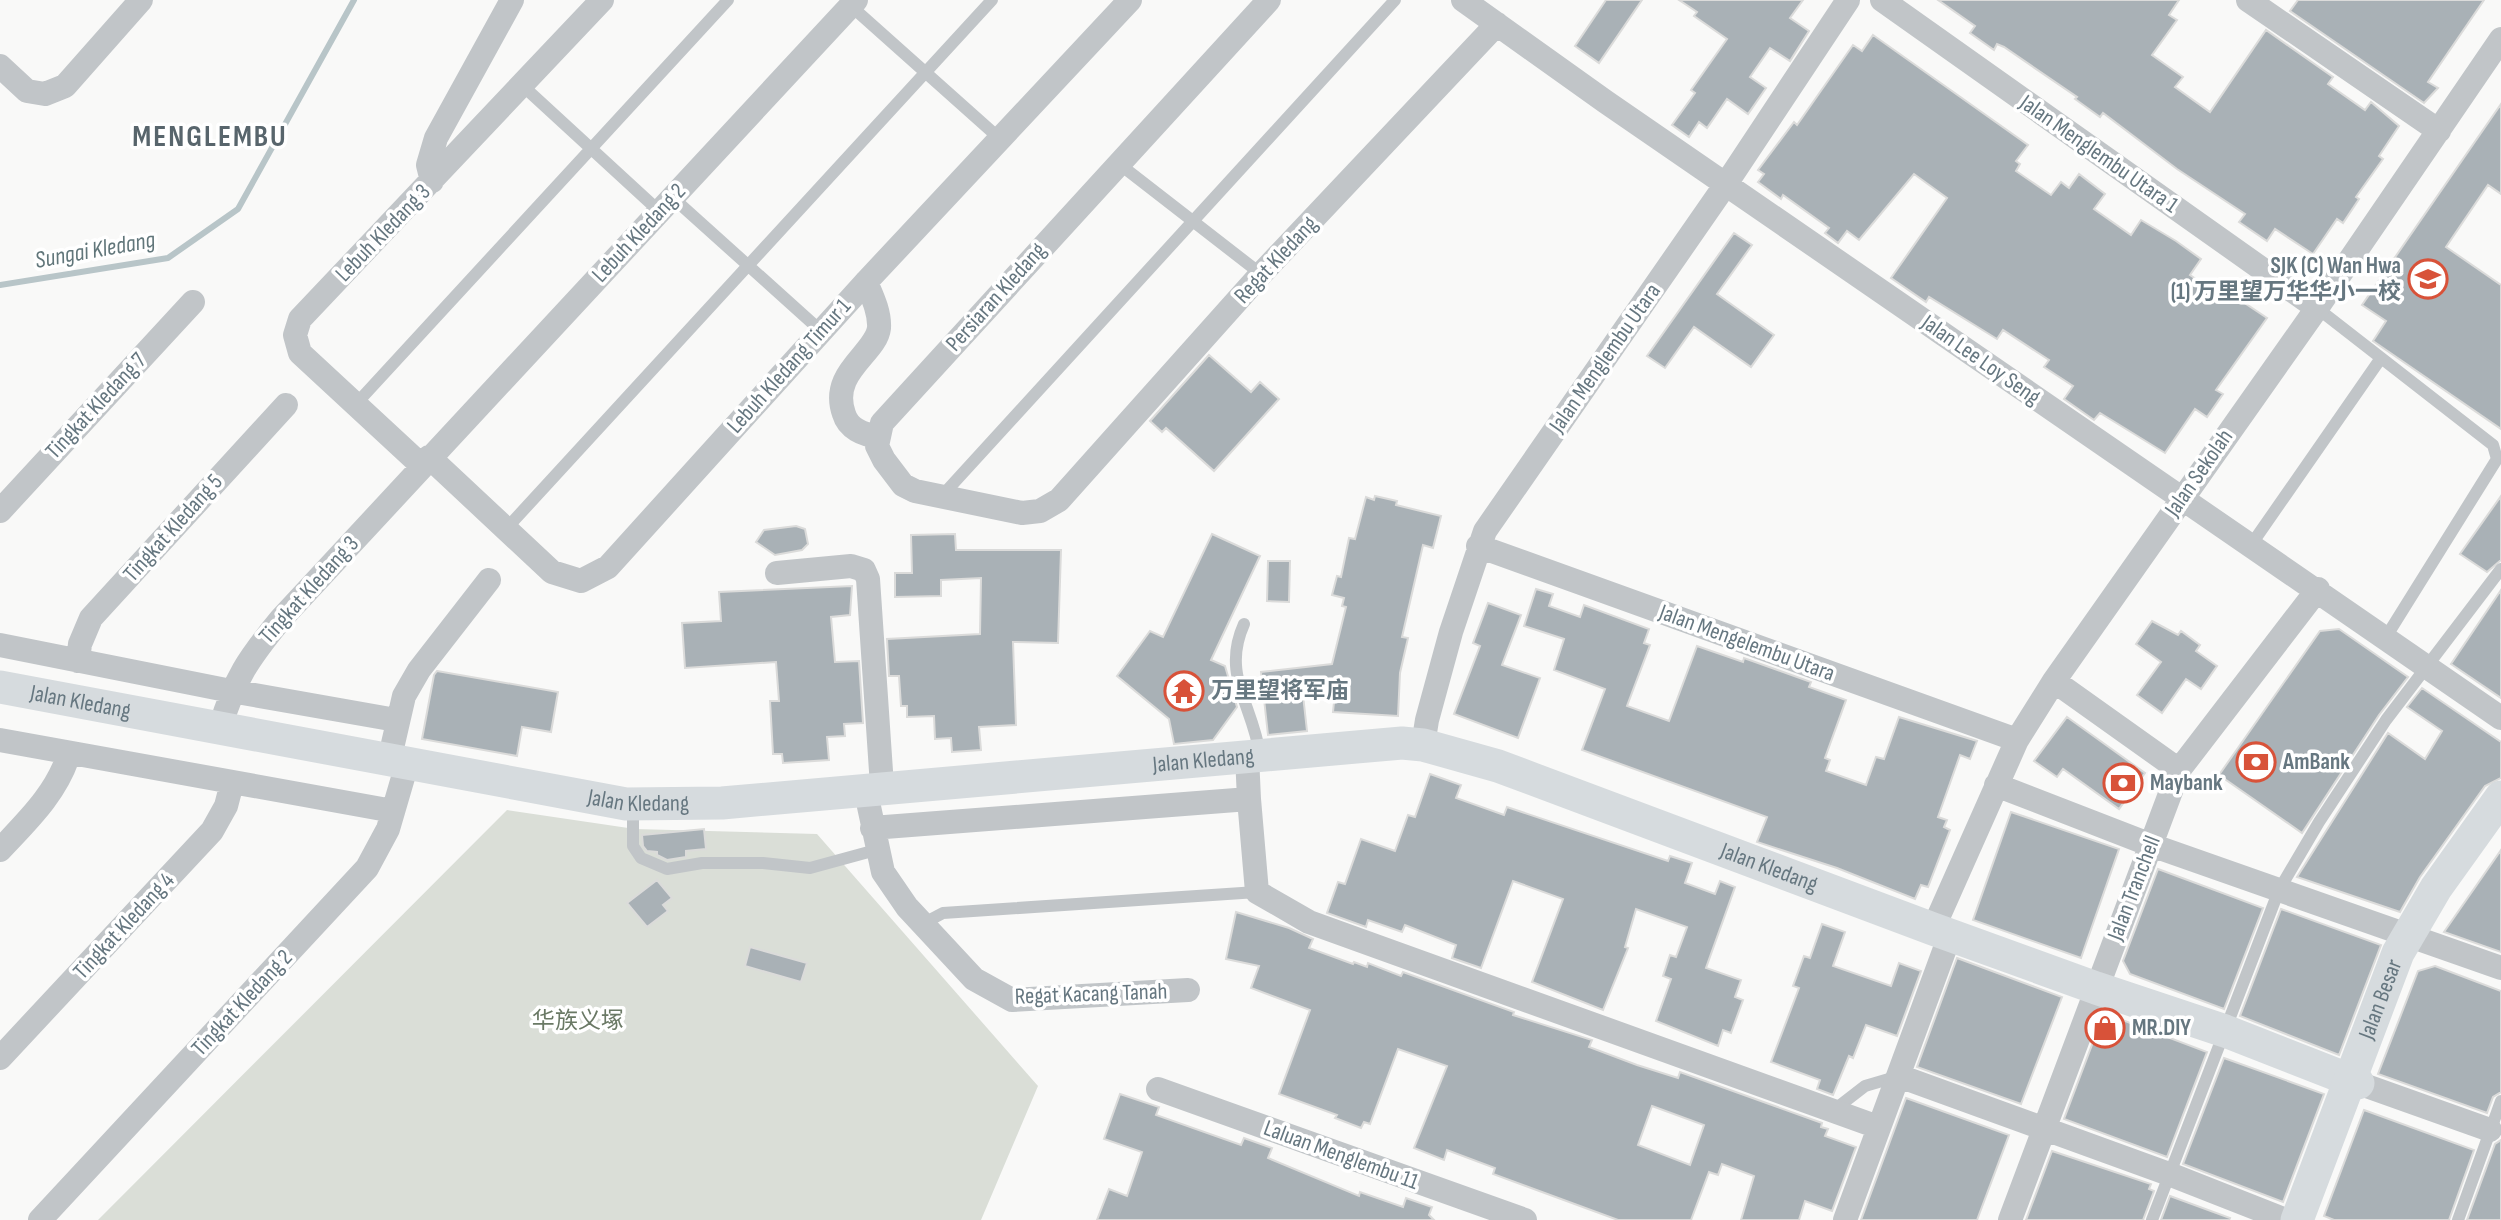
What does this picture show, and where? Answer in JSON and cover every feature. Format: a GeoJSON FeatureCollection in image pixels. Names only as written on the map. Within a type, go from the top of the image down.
{"type":"FeatureCollection","features":[{"type":"Feature","properties":{"kind":"main road","name":"Jalan Kledang"},"geometry":{"type":"LineString","coordinates":[[0,687],[633,804],[722,803],[873,787],[1402,743],[1423,745],[1498,766],[1941,932],[2225,1031],[2354,1082]]}},
{"type":"Feature","properties":{"kind":"main road","name":"Jalan Besar"},"geometry":{"type":"LineString","coordinates":[[2297,1220],[2354,1082],[2409,960],[2415,938],[2436,888],[2501,797]]}},
{"type":"Feature","properties":{"kind":"main road","name":"Jalan Besar"},"geometry":{"type":"LineString","coordinates":[[2415,938],[2501,817]]}},
{"type":"Feature","properties":{"kind":"main road","name":"Jalan Besar"},"geometry":{"type":"LineString","coordinates":[[2309,1220],[2354,1082]]}},
{"type":"Feature","properties":{"kind":"street"},"geometry":{"type":"LineString","coordinates":[[0,66],[27,91],[45,94],[65,86],[141,0]]}},
{"type":"Feature","properties":{"kind":"street"},"geometry":{"type":"LineString","coordinates":[[432,181],[428,165],[436,138],[512,0]]}},
{"type":"Feature","properties":{"kind":"street","name":"Lebuh Kledang 3"},"geometry":{"type":"LineString","coordinates":[[425,461],[356,404],[300,352],[295,335],[300,319],[602,0]]}},
{"type":"Feature","properties":{"kind":"street","name":"Lebuh Kledang Timur 1"},"geometry":{"type":"LineString","coordinates":[[425,461],[506,529],[552,572],[581,582],[608,567],[866,282],[1130,0]]}},
{"type":"Feature","properties":{"kind":"street","name":"Persiaran Kledang"},"geometry":{"type":"LineString","coordinates":[[877,436],[881,423],[892,410],[1269,0]]}},
{"type":"Feature","properties":{"kind":"street","name":"Jalan Lee Loy Seng"},"geometry":{"type":"LineString","coordinates":[[1464,0],[1726,184],[2181,498],[2318,589],[2501,718]]}},
{"type":"Feature","properties":{"kind":"street","name":"Jalan Menglembu Utara"},"geometry":{"type":"LineString","coordinates":[[1423,745],[1427,720],[1478,546],[1726,184],[1848,0]]}},
{"type":"Feature","properties":{"kind":"street","name":"Jalan Menglembu Utara 1"},"geometry":{"type":"LineString","coordinates":[[1882,0],[2317,308]]}},
{"type":"Feature","properties":{"kind":"street"},"geometry":{"type":"LineString","coordinates":[[2248,0],[2439,131]]}},
{"type":"Feature","properties":{"kind":"street","name":"Lebuh Kledang 2"},"geometry":{"type":"LineString","coordinates":[[425,461],[854,3]]}},
{"type":"Feature","properties":{"kind":"street","name":"Regat Kledang"},"geometry":{"type":"LineString","coordinates":[[940,498],[1022,513],[1040,511],[1059,500],[1261,274],[1497,24]]}},
{"type":"Feature","properties":{"kind":"street","name":"Jalan Sekolah"},"geometry":{"type":"LineString","coordinates":[[1845,1220],[1878,1126],[1899,1076],[1941,932],[1996,785],[2017,740],[2054,681],[2317,308],[2501,39]]}},
{"type":"Feature","properties":{"kind":"street"},"geometry":{"type":"LineString","coordinates":[[866,282],[878,311],[879,331],[845,380],[840,405],[846,423],[866,435],[877,436],[877,446],[884,460],[903,485],[940,498]]}},
{"type":"Feature","properties":{"kind":"street","name":"Tingkat Kledang 7"},"geometry":{"type":"LineString","coordinates":[[0,511],[193,302]]}},
{"type":"Feature","properties":{"kind":"street","name":"Tingkat Kledang 5"},"geometry":{"type":"LineString","coordinates":[[78,661],[80,644],[91,618],[286,405]]}},
{"type":"Feature","properties":{"kind":"street","name":"Tingkat Kledang 3"},"geometry":{"type":"LineString","coordinates":[[220,728],[231,691],[250,656],[425,461]]}},
{"type":"Feature","properties":{"kind":"street","name":"Jalan Mengelembu Utara"},"geometry":{"type":"LineString","coordinates":[[1478,546],[2017,740]]}},
{"type":"Feature","properties":{"kind":"street","name":"Regat Kacang Tanah"},"geometry":{"type":"LineString","coordinates":[[776,573],[851,566],[863,570],[868,579],[874,839],[883,872],[907,906],[974,979],[1012,1000],[1188,990]]}},
{"type":"Feature","properties":{"kind":"street","name":"Tingkat Kledang 2"},"geometry":{"type":"LineString","coordinates":[[40,1220],[367,868],[379,850],[393,811],[398,762],[396,720],[404,696],[419,670],[489,580]]}},
{"type":"Feature","properties":{"kind":"street","name":"Jalan Tranchell"},"geometry":{"type":"LineString","coordinates":[[2010,1220],[2179,770],[2318,589]]}},
{"type":"Feature","properties":{"kind":"street"},"geometry":{"type":"LineString","coordinates":[[0,645],[231,691],[396,720]]}},
{"type":"Feature","properties":{"kind":"street"},"geometry":{"type":"LineString","coordinates":[[2054,681],[2179,770]]}},
{"type":"Feature","properties":{"kind":"street"},"geometry":{"type":"LineString","coordinates":[[0,740],[393,811]]}},
{"type":"Feature","properties":{"kind":"street"},"geometry":{"type":"LineString","coordinates":[[0,850],[48,799],[62,776],[69,754]]}},
{"type":"Feature","properties":{"kind":"street"},"geometry":{"type":"LineString","coordinates":[[1253,756],[1249,799],[1257,892],[1309,922],[1878,1126]]}},
{"type":"Feature","properties":{"kind":"street","name":"Tingkat Kledang 4"},"geometry":{"type":"LineString","coordinates":[[0,1058],[212,831],[226,806],[232,783]]}},
{"type":"Feature","properties":{"kind":"street"},"geometry":{"type":"LineString","coordinates":[[1996,785],[2151,845],[2501,968]]}},
{"type":"Feature","properties":{"kind":"street"},"geometry":{"type":"LineString","coordinates":[[874,839],[1249,799]]}},
{"type":"Feature","properties":{"kind":"street"},"geometry":{"type":"LineString","coordinates":[[1899,1076],[2169,1174],[2286,1220]]}},
{"type":"Feature","properties":{"kind":"street"},"geometry":{"type":"LineString","coordinates":[[2354,1082],[2490,1130]]}},
{"type":"Feature","properties":{"kind":"street","name":"Laluan Menglembu 11"},"geometry":{"type":"LineString","coordinates":[[1158,1089],[1525,1220]]}},
{"type":"Feature","properties":{"kind":"lane"},"geometry":{"type":"LineString","coordinates":[[356,404],[729,0]]}},
{"type":"Feature","properties":{"kind":"lane"},"geometry":{"type":"LineString","coordinates":[[506,529],[992,0]]}},
{"type":"Feature","properties":{"kind":"lane"},"geometry":{"type":"LineString","coordinates":[[940,498],[1195,223],[1395,0]]}},
{"type":"Feature","properties":{"kind":"lane"},"geometry":{"type":"LineString","coordinates":[[854,3],[999,138]]}},
{"type":"Feature","properties":{"kind":"lane"},"geometry":{"type":"LineString","coordinates":[[523,86],[591,149],[748,265],[821,331]]}},
{"type":"Feature","properties":{"kind":"lane"},"geometry":{"type":"LineString","coordinates":[[1118,163],[1261,274]]}},
{"type":"Feature","properties":{"kind":"lane"},"geometry":{"type":"LineString","coordinates":[[2317,308],[2493,445],[2497,453],[2497,459],[2386,637]]}},
{"type":"Feature","properties":{"kind":"lane"},"geometry":{"type":"LineString","coordinates":[[2251,545],[2381,358]]}},
{"type":"Feature","properties":{"kind":"lane"},"geometry":{"type":"LineString","coordinates":[[2152,1220],[2279,890],[2319,821],[2386,720],[2501,569]]}},
{"type":"Feature","properties":{"kind":"lane"},"geometry":{"type":"LineString","coordinates":[[1244,624],[1235,646],[1234,664],[1257,734],[1253,756]]}},
{"type":"Feature","properties":{"kind":"lane"},"geometry":{"type":"LineString","coordinates":[[633,804],[633,846],[641,858],[667,869],[702,863],[751,863],[810,868],[874,839]]}},
{"type":"Feature","properties":{"kind":"lane"},"geometry":{"type":"LineString","coordinates":[[924,923],[943,913],[1257,892]]}},
{"type":"Feature","properties":{"kind":"lane"},"geometry":{"type":"LineString","coordinates":[[1834,1110],[1865,1086],[1899,1076]]}},
{"type":"Feature","properties":{"kind":"lane"},"geometry":{"type":"LineString","coordinates":[[2458,1220],[2501,1101]]}},
{"type":"Feature","properties":{"kind":"green space","name":"华族义塚"},"geometry":{"type":"Polygon","coordinates":[[[507,810],[635,829],[817,834],[1038,1086],[981,1220],[98,1220],[507,810]]]}},
{"type":"Feature","properties":{"kind":"building"},"geometry":{"type":"Polygon","coordinates":[[[1606,0],[1642,0],[1599,63],[1575,46],[1606,0]]]}},
{"type":"Feature","properties":{"kind":"building"},"geometry":{"type":"Polygon","coordinates":[[[1679,0],[1803,0],[1790,18],[1809,31],[1790,61],[1770,48],[1750,77],[1766,88],[1748,114],[1727,99],[1707,128],[1699,122],[1689,137],[1672,125],[1695,93],[1691,90],[1727,39],[1694,16],[1697,12],[1679,0]]]}},
{"type":"Feature","properties":{"kind":"building"},"geometry":{"type":"Polygon","coordinates":[[[1938,0],[2179,0],[2169,15],[2177,20],[2152,55],[2183,77],[2175,87],[2210,112],[2266,30],[2333,77],[2328,84],[2365,110],[2371,102],[2399,126],[2379,156],[2383,159],[2356,197],[2359,199],[2343,223],[2337,219],[2313,254],[2275,229],[2267,241],[2239,222],[2245,214],[2177,169],[2103,113],[2100,117],[2075,99],[2077,97],[2004,47],[1997,44],[1994,50],[1970,33],[1975,26],[1938,0]]]}},
{"type":"Feature","properties":{"kind":"building"},"geometry":{"type":"Polygon","coordinates":[[[2298,0],[2484,0],[2428,82],[2438,88],[2424,103],[2290,11],[2298,0]]]}},
{"type":"Feature","properties":{"kind":"building"},"geometry":{"type":"Polygon","coordinates":[[[1873,35],[2028,145],[2016,161],[2020,164],[2016,171],[2051,195],[2061,182],[2069,188],[2079,174],[2105,194],[2094,209],[2131,235],[2141,220],[2176,241],[2201,259],[2190,275],[2230,302],[2234,296],[2267,318],[2216,390],[2223,394],[2207,417],[2195,409],[2165,453],[2100,413],[2094,420],[2064,399],[2073,386],[2044,367],[2049,360],[2003,330],[1997,339],[1929,297],[1926,302],[1891,278],[1947,198],[1914,174],[1859,240],[1847,231],[1838,243],[1825,233],[1829,228],[1783,195],[1781,199],[1758,182],[1764,174],[1758,170],[1794,122],[1797,125],[1853,45],[1862,51],[1873,35]]]}},
{"type":"Feature","properties":{"kind":"building"},"geometry":{"type":"Polygon","coordinates":[[[2501,104],[2501,194],[2488,185],[2446,247],[2501,285],[2501,429],[2373,341],[2386,321],[2362,305],[2501,104]]]}},
{"type":"Feature","properties":{"kind":"building"},"geometry":{"type":"Polygon","coordinates":[[[1734,233],[1752,245],[1717,294],[1774,335],[1751,367],[1694,327],[1665,368],[1647,356],[1734,233]]]}},
{"type":"Feature","properties":{"kind":"building"},"geometry":{"type":"Polygon","coordinates":[[[1209,355],[1251,392],[1260,382],[1279,399],[1214,471],[1166,428],[1162,432],[1150,421],[1209,355]]]}},
{"type":"Feature","properties":{"kind":"building"},"geometry":{"type":"Polygon","coordinates":[[[1375,496],[1397,501],[1396,505],[1441,516],[1433,548],[1423,545],[1402,637],[1408,638],[1400,673],[1398,716],[1333,712],[1336,682],[1302,686],[1307,731],[1268,735],[1261,672],[1332,664],[1346,607],[1342,606],[1344,598],[1332,595],[1337,576],[1341,577],[1349,538],[1355,539],[1366,497],[1374,500],[1375,496]]]}},
{"type":"Feature","properties":{"kind":"building"},"geometry":{"type":"Polygon","coordinates":[[[2501,496],[2501,560],[2487,572],[2460,554],[2501,496]]]}},
{"type":"Feature","properties":{"kind":"building"},"geometry":{"type":"Polygon","coordinates":[[[796,526],[805,529],[808,544],[802,550],[775,555],[756,542],[764,530],[796,526]]]}},
{"type":"Feature","properties":{"kind":"building"},"geometry":{"type":"Polygon","coordinates":[[[955,534],[956,550],[1061,550],[1058,643],[1013,642],[1016,725],[979,727],[981,750],[952,752],[951,738],[935,739],[934,716],[907,717],[907,706],[901,706],[899,676],[889,676],[887,639],[980,634],[981,578],[941,580],[941,596],[895,597],[895,573],[912,573],[911,535],[955,534]]]}},
{"type":"Feature","properties":{"kind":"building"},"geometry":{"type":"Polygon","coordinates":[[[1212,534],[1260,556],[1211,660],[1225,666],[1237,707],[1213,740],[1174,744],[1169,719],[1117,676],[1150,631],[1163,637],[1212,534]]]}},
{"type":"Feature","properties":{"kind":"building"},"geometry":{"type":"Polygon","coordinates":[[[1268,561],[1290,561],[1289,602],[1267,601],[1268,561]]]}},
{"type":"Feature","properties":{"kind":"building"},"geometry":{"type":"Polygon","coordinates":[[[852,586],[850,615],[831,617],[835,662],[859,661],[863,723],[844,724],[845,736],[827,737],[829,760],[783,763],[782,754],[773,754],[770,701],[779,701],[776,662],[685,668],[682,623],[721,621],[719,592],[852,586]]]}},
{"type":"Feature","properties":{"kind":"building"},"geometry":{"type":"Polygon","coordinates":[[[1536,589],[1553,594],[1549,606],[1580,617],[1584,605],[1649,629],[1644,643],[1650,645],[1627,706],[1669,721],[1697,646],[1743,662],[1744,658],[1811,682],[1809,687],[1846,700],[1825,758],[1830,760],[1826,771],[1866,785],[1876,757],[1884,759],[1899,717],[1977,741],[1970,759],[1960,755],[1938,817],[1947,820],[1944,827],[1950,830],[1928,887],[1921,885],[1915,899],[1837,868],[1757,842],[1767,817],[1582,750],[1605,689],[1554,670],[1564,639],[1524,626],[1536,589]]]}},
{"type":"Feature","properties":{"kind":"building"},"geometry":{"type":"Polygon","coordinates":[[[2501,590],[2501,698],[2451,664],[2501,590]]]}},
{"type":"Feature","properties":{"kind":"building"},"geometry":{"type":"Polygon","coordinates":[[[1488,603],[1521,615],[1502,665],[1540,678],[1518,738],[1454,714],[1480,646],[1473,643],[1488,603]]]}},
{"type":"Feature","properties":{"kind":"building"},"geometry":{"type":"Polygon","coordinates":[[[2152,621],[2178,635],[2181,631],[2200,645],[2196,651],[2217,666],[2201,689],[2186,679],[2162,713],[2137,695],[2161,662],[2136,644],[2152,621]]]}},
{"type":"Feature","properties":{"kind":"building"},"geometry":{"type":"Polygon","coordinates":[[[2339,629],[2408,677],[2379,715],[2302,833],[2219,775],[2320,631],[2339,629]]]}},
{"type":"Feature","properties":{"kind":"building"},"geometry":{"type":"Polygon","coordinates":[[[437,671],[558,692],[551,732],[522,727],[517,756],[422,739],[437,671]]]}},
{"type":"Feature","properties":{"kind":"building"},"geometry":{"type":"Polygon","coordinates":[[[2422,688],[2501,742],[2501,778],[2485,786],[2420,877],[2400,912],[2297,877],[2388,733],[2425,759],[2442,731],[2407,707],[2422,688]]]}},
{"type":"Feature","properties":{"kind":"building"},"geometry":{"type":"Polygon","coordinates":[[[2067,717],[2145,773],[2119,809],[2063,769],[2057,777],[2034,761],[2067,717]]]}},
{"type":"Feature","properties":{"kind":"building"},"geometry":{"type":"Polygon","coordinates":[[[1430,774],[1461,785],[1456,798],[1504,815],[1507,807],[1668,861],[1670,856],[1692,863],[1685,883],[1715,894],[1720,881],[1735,887],[1706,968],[1741,980],[1735,997],[1743,1000],[1731,1033],[1723,1030],[1718,1046],[1656,1021],[1671,979],[1663,976],[1670,955],[1676,957],[1687,927],[1636,909],[1625,947],[1628,948],[1603,1010],[1532,982],[1563,899],[1513,881],[1481,968],[1452,958],[1456,945],[1405,925],[1402,932],[1368,920],[1366,927],[1327,913],[1338,882],[1345,884],[1361,839],[1395,851],[1408,815],[1415,817],[1430,774]]]}},
{"type":"Feature","properties":{"kind":"building"},"geometry":{"type":"Polygon","coordinates":[[[2011,812],[2119,849],[2081,958],[1973,920],[2011,812]]]}},
{"type":"Feature","properties":{"kind":"building"},"geometry":{"type":"Polygon","coordinates":[[[704,829],[706,849],[686,851],[686,857],[667,860],[657,855],[657,852],[647,851],[643,846],[642,835],[704,829]]]}},
{"type":"Feature","properties":{"kind":"building"},"geometry":{"type":"Polygon","coordinates":[[[2501,850],[2501,952],[2444,932],[2501,850]]]}},
{"type":"Feature","properties":{"kind":"building"},"geometry":{"type":"Polygon","coordinates":[[[2158,869],[2263,908],[2224,1009],[2130,974],[2123,961],[2158,869]]]}},
{"type":"Feature","properties":{"kind":"building"},"geometry":{"type":"Polygon","coordinates":[[[657,880],[672,898],[663,905],[668,911],[647,927],[627,903],[657,880]]]}},
{"type":"Feature","properties":{"kind":"building"},"geometry":{"type":"Polygon","coordinates":[[[2281,909],[2381,945],[2339,1055],[2240,1016],[2281,909]]]}},
{"type":"Feature","properties":{"kind":"building"},"geometry":{"type":"Polygon","coordinates":[[[1236,912],[1289,928],[1313,939],[1309,948],[1353,964],[1354,962],[1367,967],[1368,963],[1401,976],[1403,972],[1514,1012],[1513,1015],[1592,1040],[1589,1047],[1637,1065],[1678,1078],[1680,1072],[1822,1123],[1821,1127],[1828,1129],[1825,1136],[1856,1147],[1832,1211],[1805,1201],[1799,1220],[1741,1220],[1754,1176],[1722,1164],[1718,1175],[1709,1172],[1691,1220],[1618,1220],[1493,1174],[1495,1168],[1447,1150],[1444,1160],[1414,1148],[1447,1066],[1398,1049],[1370,1124],[1364,1122],[1361,1128],[1335,1118],[1337,1115],[1279,1094],[1310,1010],[1251,988],[1259,966],[1226,959],[1236,912]],[[1652,1106],[1638,1145],[1690,1165],[1704,1125],[1652,1106]]]}},
{"type":"Feature","properties":{"kind":"building"},"geometry":{"type":"Polygon","coordinates":[[[1822,924],[1845,932],[1833,966],[1891,986],[1899,963],[1921,971],[1897,1036],[1866,1025],[1853,1058],[1849,1056],[1833,1095],[1817,1089],[1820,1080],[1771,1062],[1799,988],[1793,986],[1804,956],[1810,958],[1822,924]]]}},
{"type":"Feature","properties":{"kind":"building"},"geometry":{"type":"Polygon","coordinates":[[[750,947],[807,963],[801,982],[745,966],[750,947]]]}},
{"type":"Feature","properties":{"kind":"building"},"geometry":{"type":"Polygon","coordinates":[[[1957,958],[2062,997],[2021,1104],[1917,1067],[1957,958]]]}},
{"type":"Feature","properties":{"kind":"building"},"geometry":{"type":"Polygon","coordinates":[[[2435,966],[2501,991],[2501,1092],[2493,1097],[2487,1113],[2378,1074],[2418,971],[2435,966]]]}},
{"type":"Feature","properties":{"kind":"building"},"geometry":{"type":"Polygon","coordinates":[[[2104,1013],[2207,1052],[2167,1157],[2064,1119],[2104,1013]]]}},
{"type":"Feature","properties":{"kind":"building"},"geometry":{"type":"Polygon","coordinates":[[[2224,1058],[2324,1094],[2283,1202],[2183,1164],[2224,1058]]]}},
{"type":"Feature","properties":{"kind":"building"},"geometry":{"type":"Polygon","coordinates":[[[1120,1094],[1159,1107],[1156,1115],[1241,1145],[1244,1138],[1272,1148],[1268,1158],[1359,1196],[1360,1192],[1403,1207],[1406,1198],[1432,1207],[1429,1215],[1434,1220],[1097,1220],[1109,1189],[1127,1196],[1142,1152],[1104,1139],[1120,1094]]]}},
{"type":"Feature","properties":{"kind":"building"},"geometry":{"type":"Polygon","coordinates":[[[1906,1098],[2009,1135],[1977,1220],[1861,1220],[1906,1098]]]}},
{"type":"Feature","properties":{"kind":"building"},"geometry":{"type":"Polygon","coordinates":[[[2364,1110],[2474,1150],[2449,1220],[2334,1220],[2324,1216],[2364,1110]]]}},
{"type":"Feature","properties":{"kind":"building"},"geometry":{"type":"Polygon","coordinates":[[[2501,1140],[2501,1220],[2467,1220],[2495,1144],[2501,1140]]]}},
{"type":"Feature","properties":{"kind":"building"},"geometry":{"type":"Polygon","coordinates":[[[2052,1151],[2151,1184],[2149,1189],[2154,1191],[2143,1220],[2026,1220],[2052,1151]]]}},
{"type":"Feature","properties":{"kind":"building"},"geometry":{"type":"Polygon","coordinates":[[[2170,1196],[2230,1218],[2161,1220],[2170,1196]]]}},
{"type":"Feature","properties":{"kind":"waterway","name":"Sungai Kledang"},"geometry":{"type":"LineString","coordinates":[[0,285],[168,258],[238,209],[354,0]]}},
{"type":"Feature","properties":{"kind":"place","name":"SJK (C) Wan Hwa (1) 万里望万华华小一校"},"geometry":{"type":"Point","coordinates":[2428,279]}},
{"type":"Feature","properties":{"kind":"place","name":"万里望将军庙"},"geometry":{"type":"Point","coordinates":[1184,691]}},
{"type":"Feature","properties":{"kind":"place","name":"AmBank"},"geometry":{"type":"Point","coordinates":[2256,762]}},
{"type":"Feature","properties":{"kind":"place","name":"Maybank"},"geometry":{"type":"Point","coordinates":[2123,783]}},
{"type":"Feature","properties":{"kind":"place","name":"MR.DIY"},"geometry":{"type":"Point","coordinates":[2105,1028]}},
{"type":"Feature","properties":{"kind":"district","name":"MENGLEMBU"},"geometry":{"type":"Point","coordinates":[210,137]}}]}
